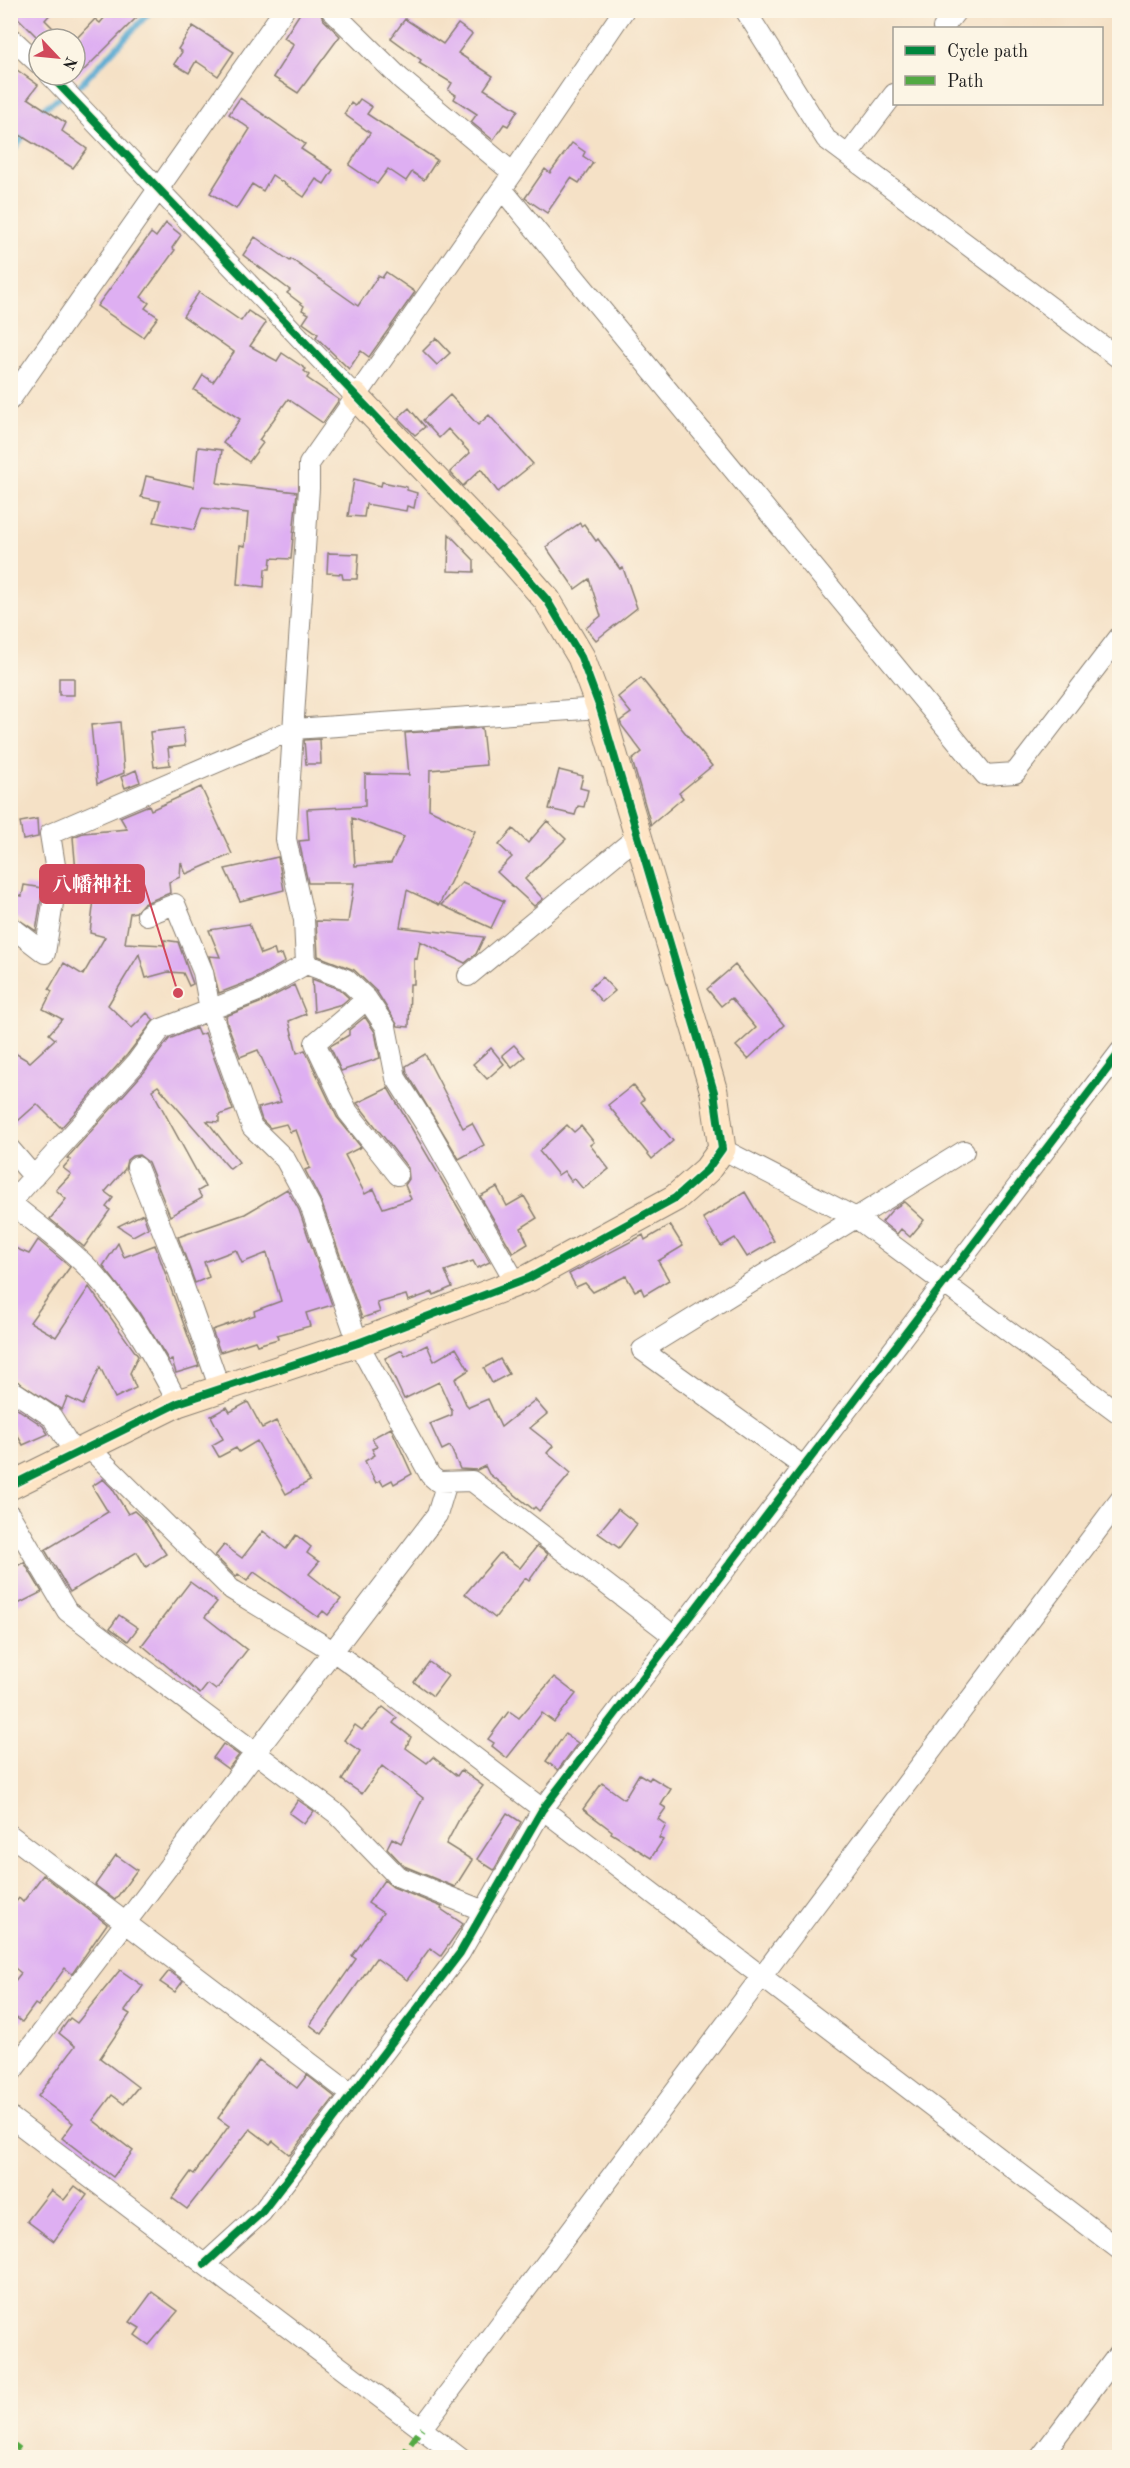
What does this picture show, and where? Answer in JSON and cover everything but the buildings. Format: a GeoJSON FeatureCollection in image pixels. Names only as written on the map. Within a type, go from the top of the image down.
{"type":"FeatureCollection","features":[{"type":"Feature","properties":{"kind":"street"},"geometry":{"type":"LineString","coordinates":[[10,400],[284,10]]}},
{"type":"Feature","properties":{"kind":"street"},"geometry":{"type":"LineString","coordinates":[[331,10],[401,79],[513,173]]}},
{"type":"Feature","properties":{"kind":"street"},"geometry":{"type":"LineString","coordinates":[[306,964],[304,920],[286,839],[309,464],[502,189],[624,10]]}},
{"type":"Feature","properties":{"kind":"street"},"geometry":{"type":"LineString","coordinates":[[745,10],[826,139],[1119,359]]}},
{"type":"Feature","properties":{"kind":"street"},"geometry":{"type":"LineString","coordinates":[[945,27],[957,10]]}},
{"type":"Feature","properties":{"kind":"street"},"geometry":{"type":"LineString","coordinates":[[10,37],[27,53]]}},
{"type":"Feature","properties":{"kind":"street"},"geometry":{"type":"LineString","coordinates":[[10,1486],[178,1403],[358,1343],[516,1283],[675,1198],[707,1170],[722,1149],[714,1092],[600,708],[581,657],[547,600],[506,553],[63,87]]}},
{"type":"Feature","properties":{"kind":"street"},"geometry":{"type":"LineString","coordinates":[[848,155],[893,95]]}},
{"type":"Feature","properties":{"kind":"street"},"geometry":{"type":"LineString","coordinates":[[502,189],[985,775],[1015,773],[1119,636]]}},
{"type":"Feature","properties":{"kind":"street"},"geometry":{"type":"LineString","coordinates":[[10,926],[45,953],[57,878],[50,834],[294,729],[600,708]]}},
{"type":"Feature","properties":{"kind":"street"},"geometry":{"type":"LineString","coordinates":[[468,976],[638,836]]}},
{"type":"Feature","properties":{"kind":"street"},"geometry":{"type":"LineString","coordinates":[[147,915],[175,904],[203,972],[210,1010],[252,1127],[285,1159],[310,1205],[358,1343],[430,1475],[438,1482],[472,1481],[675,1637]]}},
{"type":"Feature","properties":{"kind":"street"},"geometry":{"type":"LineString","coordinates":[[178,1403],[153,1353],[114,1298],[90,1270],[11,1203],[136,1063],[161,1029],[258,991],[306,964],[346,979],[367,999],[386,1027],[396,1078],[429,1130],[516,1283]]}},
{"type":"Feature","properties":{"kind":"street"},"geometry":{"type":"LineString","coordinates":[[367,999],[315,1043],[348,1112],[398,1175]]}},
{"type":"Feature","properties":{"kind":"street"},"geometry":{"type":"LineString","coordinates":[[205,2265],[261,2212],[460,1953],[542,1810],[1119,1052]]}},
{"type":"Feature","properties":{"kind":"street"},"geometry":{"type":"LineString","coordinates":[[10,1149],[34,1178]]}},
{"type":"Feature","properties":{"kind":"street"},"geometry":{"type":"LineString","coordinates":[[722,1149],[856,1218],[1119,1414]]}},
{"type":"Feature","properties":{"kind":"street"},"geometry":{"type":"LineString","coordinates":[[804,1467],[642,1350],[964,1151]]}},
{"type":"Feature","properties":{"kind":"street"},"geometry":{"type":"LineString","coordinates":[[136,1167],[177,1267],[220,1389]]}},
{"type":"Feature","properties":{"kind":"street"},"geometry":{"type":"LineString","coordinates":[[10,1389],[51,1417],[82,1450],[231,1588],[333,1651],[1119,2250]]}},
{"type":"Feature","properties":{"kind":"street"},"geometry":{"type":"LineString","coordinates":[[10,2074],[437,1515],[447,1482]]}},
{"type":"Feature","properties":{"kind":"street"},"geometry":{"type":"LineString","coordinates":[[422,2428],[1119,1500]]}},
{"type":"Feature","properties":{"kind":"street"},"geometry":{"type":"LineString","coordinates":[[10,1515],[67,1611],[337,1815],[397,1876],[484,1911]]}},
{"type":"Feature","properties":{"kind":"street"},"geometry":{"type":"LineString","coordinates":[[10,1835],[351,2094]]}},
{"type":"Feature","properties":{"kind":"street"},"geometry":{"type":"LineString","coordinates":[[13,2125],[205,2265],[460,2457]]}},
{"type":"Feature","properties":{"kind":"street"},"geometry":{"type":"LineString","coordinates":[[1040,2457],[1119,2352]]}},
{"type":"Feature","properties":{"kind":"waterway"},"geometry":{"type":"LineString","coordinates":[[40,113],[45,107],[80,85],[152,10]]}},
{"type":"Feature","properties":{"kind":"waterway"},"geometry":{"type":"LineString","coordinates":[[10,155],[27,131]]}},
{"type":"Feature","properties":{"kind":"marked path"},"geometry":{"type":"LineString","coordinates":[[400,2458],[422,2428]]}},
{"type":"Feature","properties":{"kind":"marked path"},"geometry":{"type":"LineString","coordinates":[[10,2442],[31,2458]]}},
{"type":"Feature","properties":{"kind":"cycle path"},"geometry":{"type":"LineString","coordinates":[[10,1486],[178,1403],[358,1343],[529,1278],[675,1198],[707,1170],[722,1149],[714,1092],[600,708],[581,657],[547,600],[506,553],[61,87]]}},
{"type":"Feature","properties":{"kind":"cycle path"},"geometry":{"type":"LineString","coordinates":[[205,2264],[262,2212],[460,1953],[542,1810],[1120,1052]]}},
{"type":"Feature","properties":{"kind":"place","name":"八幡神社"},"geometry":{"type":"Point","coordinates":[178,993]}}]}
